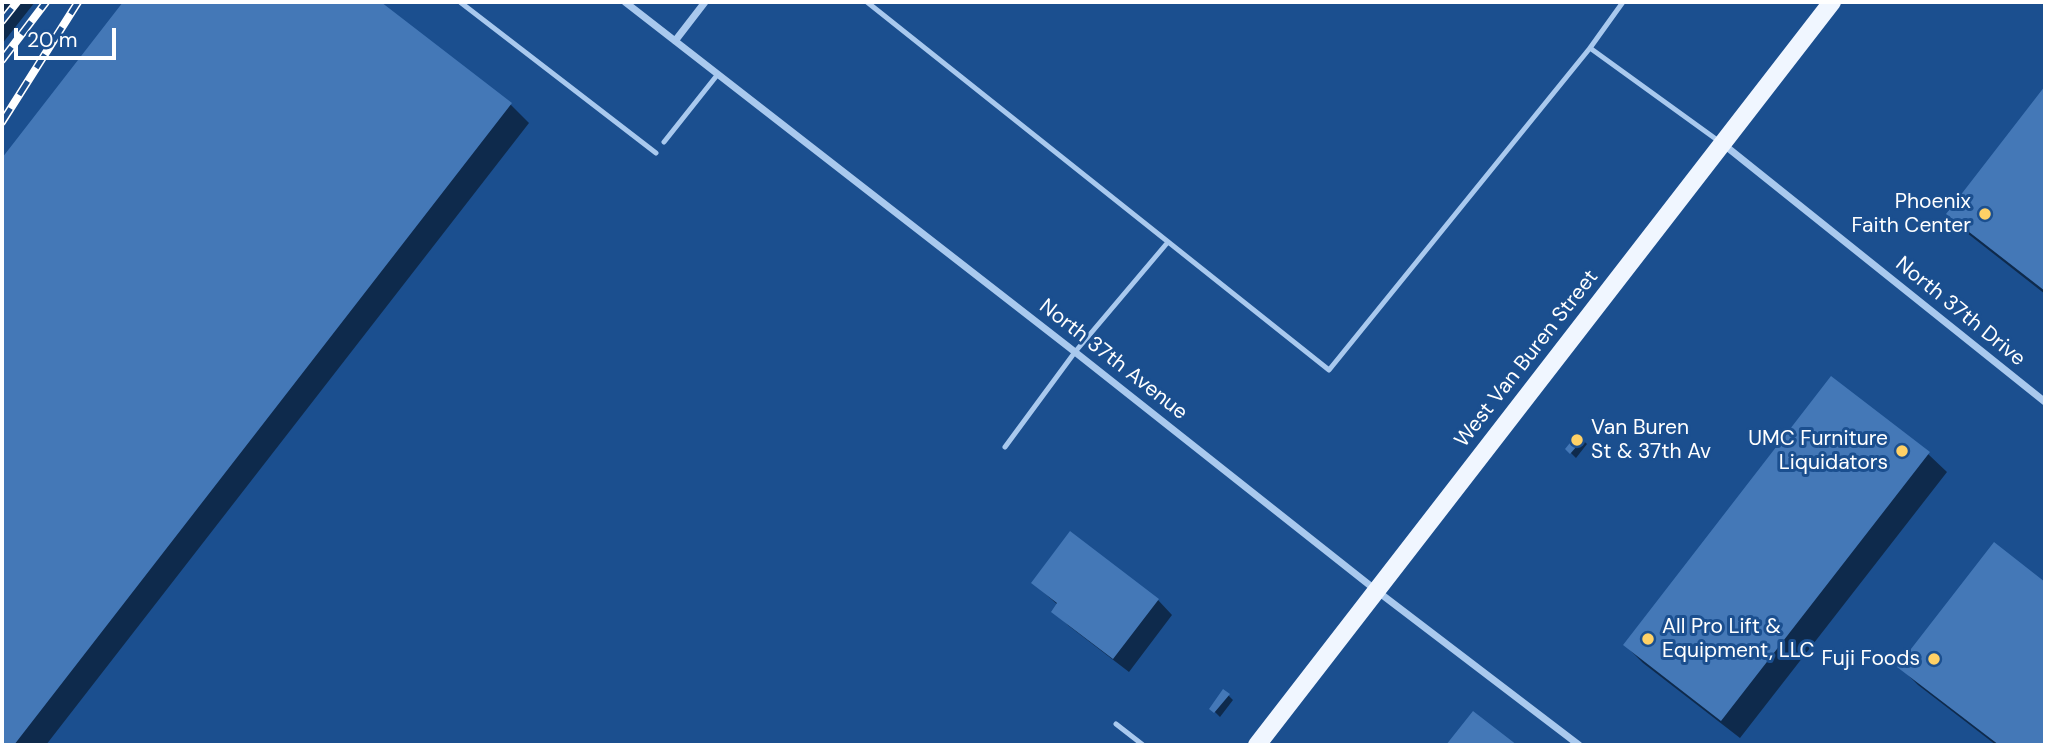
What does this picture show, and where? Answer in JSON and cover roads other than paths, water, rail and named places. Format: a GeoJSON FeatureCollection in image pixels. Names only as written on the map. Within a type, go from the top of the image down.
{"type":"FeatureCollection","features":[{"type":"Feature","properties":{"kind":"main road","name":"West Van Buren Street"},"geometry":{"type":"LineString","coordinates":[[1258,745],[1832,2]]}},
{"type":"Feature","properties":{"kind":"street","name":"North 37th Avenue"},"geometry":{"type":"LineString","coordinates":[[625,2],[1377,591],[1579,745]]}},
{"type":"Feature","properties":{"kind":"street"},"geometry":{"type":"LineString","coordinates":[[675,41],[705,2]]}},
{"type":"Feature","properties":{"kind":"street","name":"North 37th Drive"},"geometry":{"type":"LineString","coordinates":[[1723,144],[2045,402]]}},
{"type":"Feature","properties":{"kind":"lane"},"geometry":{"type":"LineString","coordinates":[[460,2],[656,153]]}},
{"type":"Feature","properties":{"kind":"lane"},"geometry":{"type":"LineString","coordinates":[[867,2],[1329,370],[1590,48],[1623,2]]}},
{"type":"Feature","properties":{"kind":"lane"},"geometry":{"type":"LineString","coordinates":[[1590,48],[1723,144]]}},
{"type":"Feature","properties":{"kind":"lane"},"geometry":{"type":"LineString","coordinates":[[664,142],[718,74]]}},
{"type":"Feature","properties":{"kind":"lane"},"geometry":{"type":"LineString","coordinates":[[1005,447],[1075,352],[1168,242]]}},
{"type":"Feature","properties":{"kind":"lane"},"geometry":{"type":"LineString","coordinates":[[1116,724],[1143,745]]}},
{"type":"Feature","properties":{"kind":"railway"},"geometry":{"type":"LineString","coordinates":[[2,21],[17,2]]}},
{"type":"Feature","properties":{"kind":"railway"},"geometry":{"type":"LineString","coordinates":[[2,60],[46,2]]}},
{"type":"Feature","properties":{"kind":"railway"},"geometry":{"type":"LineString","coordinates":[[2,122],[78,2]]}},
{"type":"Feature","properties":{"kind":"place","name":"Phoenix Faith Center"},"geometry":{"type":"Point","coordinates":[1985,214]}},
{"type":"Feature","properties":{"kind":"place","name":"Van Buren St & 37th Av"},"geometry":{"type":"Point","coordinates":[1577,440]}},
{"type":"Feature","properties":{"kind":"place","name":"UMC Furniture Liquidators"},"geometry":{"type":"Point","coordinates":[1902,451]}},
{"type":"Feature","properties":{"kind":"place","name":"All Pro Lift & Equipment, LLC"},"geometry":{"type":"Point","coordinates":[1648,639]}},
{"type":"Feature","properties":{"kind":"place","name":"Fuji Foods"},"geometry":{"type":"Point","coordinates":[1934,659]}}]}
